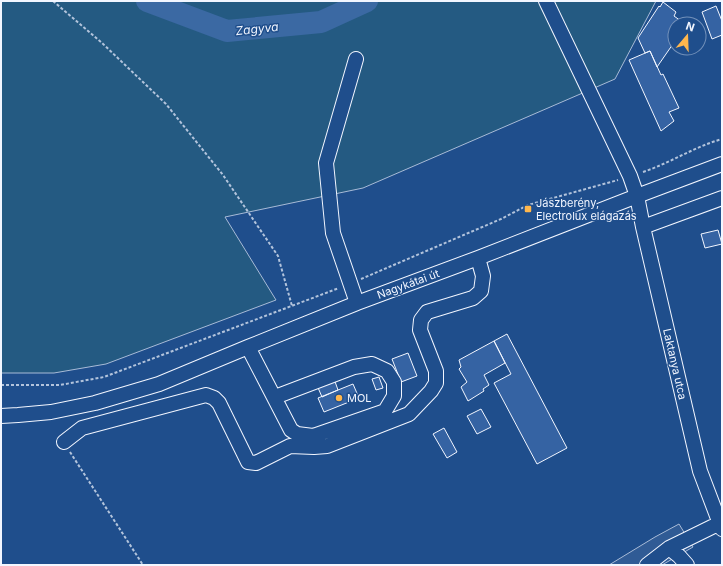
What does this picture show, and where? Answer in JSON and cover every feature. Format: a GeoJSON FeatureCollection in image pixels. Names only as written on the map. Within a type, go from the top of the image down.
{"type":"FeatureCollection","features":[{"type":"Feature","properties":{"kind":"street","name":"Laktanya utca"},"geometry":{"type":"LineString","coordinates":[[546,1],[630,176],[637,196],[643,228],[700,471],[721,526]]}},
{"type":"Feature","properties":{"kind":"street"},"geometry":{"type":"LineString","coordinates":[[356,59],[326,163],[333,233],[356,303]]}},
{"type":"Feature","properties":{"kind":"street","name":"Nagykátai út"},"geometry":{"type":"LineString","coordinates":[[1,416],[51,412],[94,403],[159,384],[356,303],[478,258],[722,164]]}},
{"type":"Feature","properties":{"kind":"street"},"geometry":{"type":"LineString","coordinates":[[643,228],[721,202]]}},
{"type":"Feature","properties":{"kind":"street"},"geometry":{"type":"LineString","coordinates":[[64,442],[82,428],[206,395],[214,398],[219,404],[248,462],[256,463],[290,446],[327,446],[409,414],[431,391],[436,383],[436,371],[420,330],[421,320],[427,312],[473,298],[481,291],[483,276],[478,258]]}},
{"type":"Feature","properties":{"kind":"street"},"geometry":{"type":"LineString","coordinates":[[248,347],[291,430],[297,434],[313,436],[385,411],[394,396],[394,382],[387,371],[372,364],[354,367],[275,397]]}},
{"type":"Feature","properties":{"kind":"street"},"geometry":{"type":"LineString","coordinates":[[647,565],[669,548],[721,526]]}},
{"type":"Feature","properties":{"kind":"street"},"geometry":{"type":"LineString","coordinates":[[669,548],[687,565]]}},
{"type":"Feature","properties":{"kind":"path"},"geometry":{"type":"LineString","coordinates":[[53,1],[101,42],[166,104],[218,170],[278,256],[292,306]]}},
{"type":"Feature","properties":{"kind":"path"},"geometry":{"type":"LineString","coordinates":[[1,385],[60,385],[104,377],[350,284],[501,219],[528,205],[661,166],[706,144],[722,140]]}},
{"type":"Feature","properties":{"kind":"path"},"geometry":{"type":"LineString","coordinates":[[64,442],[143,565]]}},
{"type":"Feature","properties":{"kind":"shaded area"},"geometry":{"type":"Polygon","coordinates":[[[1,1],[656,1],[615,79],[363,188],[225,217],[276,300],[106,364],[54,373],[1,373],[1,1]]]}},
{"type":"Feature","properties":{"kind":"shaded area"},"geometry":{"type":"Polygon","coordinates":[[[679,524],[693,547],[662,565],[609,565],[655,537],[679,524]]]}},
{"type":"Feature","properties":{"kind":"building"},"geometry":{"type":"Polygon","coordinates":[[[663,2],[676,12],[674,16],[667,16],[667,53],[657,67],[650,51],[645,53],[638,38],[659,6],[660,7],[663,2]]]}},
{"type":"Feature","properties":{"kind":"building"},"geometry":{"type":"Polygon","coordinates":[[[716,6],[722,21],[722,35],[712,39],[707,26],[707,16],[703,16],[702,12],[716,6]]]}},
{"type":"Feature","properties":{"kind":"building"},"geometry":{"type":"Polygon","coordinates":[[[650,51],[679,108],[669,112],[674,121],[661,131],[629,60],[650,51]]]}},
{"type":"Feature","properties":{"kind":"building"},"geometry":{"type":"Polygon","coordinates":[[[718,230],[722,244],[705,248],[701,234],[718,230]]]}},
{"type":"Feature","properties":{"kind":"building"},"geometry":{"type":"Polygon","coordinates":[[[507,334],[567,448],[537,464],[494,383],[511,374],[494,341],[507,334]]]}},
{"type":"Feature","properties":{"kind":"building"},"geometry":{"type":"Polygon","coordinates":[[[494,341],[505,363],[484,375],[489,385],[483,389],[484,391],[468,401],[461,387],[467,382],[459,369],[461,367],[459,360],[494,341]]]}},
{"type":"Feature","properties":{"kind":"building"},"geometry":{"type":"Polygon","coordinates":[[[408,353],[417,376],[401,382],[392,359],[408,353]]]}},
{"type":"Feature","properties":{"kind":"building"},"geometry":{"type":"Polygon","coordinates":[[[333,376],[338,390],[322,397],[316,383],[333,376]]]}},
{"type":"Feature","properties":{"kind":"building"},"geometry":{"type":"Polygon","coordinates":[[[379,377],[383,388],[376,390],[372,379],[379,377]]]}},
{"type":"Feature","properties":{"kind":"building","name":"MOL"},"geometry":{"type":"Polygon","coordinates":[[[353,384],[359,398],[324,412],[318,398],[353,384]]]}},
{"type":"Feature","properties":{"kind":"building"},"geometry":{"type":"Polygon","coordinates":[[[481,409],[491,427],[477,434],[467,416],[481,409]]]}},
{"type":"Feature","properties":{"kind":"building"},"geometry":{"type":"Polygon","coordinates":[[[444,428],[457,452],[447,458],[433,434],[444,428]]]}},
{"type":"Feature","properties":{"kind":"waterway","name":"Zagyva"},"geometry":{"type":"LineString","coordinates":[[147,1],[227,31],[321,22],[367,1]]}},
{"type":"Feature","properties":{"kind":"place","name":"Jászberény, Electrolux elágazás"},"geometry":{"type":"Point","coordinates":[528,209]}},
{"type":"Feature","properties":{"kind":"place","name":"MOL"},"geometry":{"type":"Point","coordinates":[339,398]}}]}
